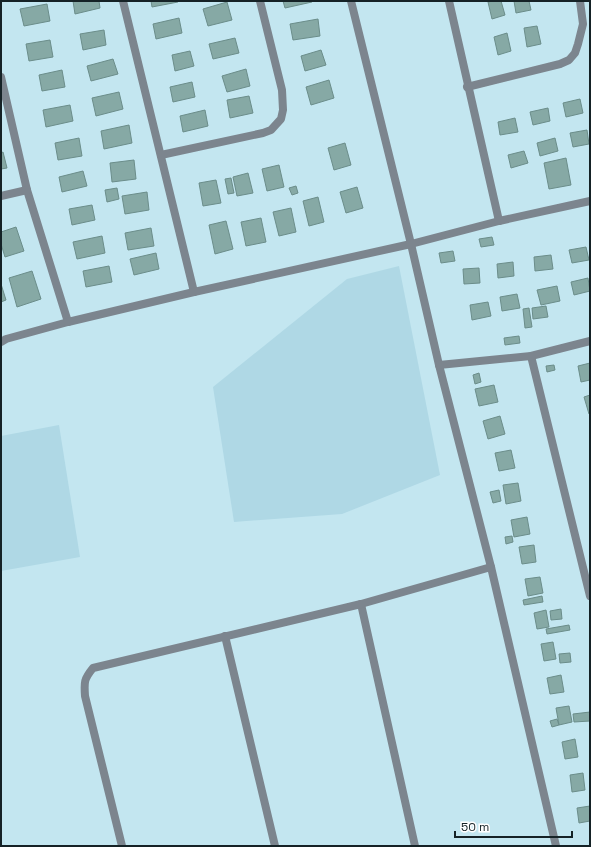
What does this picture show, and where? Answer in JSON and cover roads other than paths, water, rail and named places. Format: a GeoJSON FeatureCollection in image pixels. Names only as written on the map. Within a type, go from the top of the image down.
{"type":"FeatureCollection","features":[{"type":"Feature","properties":{"kind":"street"},"geometry":{"type":"LineString","coordinates":[[123,1],[194,292]]}},
{"type":"Feature","properties":{"kind":"street"},"geometry":{"type":"LineString","coordinates":[[161,155],[263,133],[271,130],[281,119],[283,110],[282,90],[260,1]]}},
{"type":"Feature","properties":{"kind":"street"},"geometry":{"type":"LineString","coordinates":[[351,1],[411,244],[439,365],[491,567],[556,846]]}},
{"type":"Feature","properties":{"kind":"street"},"geometry":{"type":"LineString","coordinates":[[449,1],[467,87],[499,221]]}},
{"type":"Feature","properties":{"kind":"street"},"geometry":{"type":"LineString","coordinates":[[467,87],[560,64],[569,60],[574,53],[583,24],[580,1]]}},
{"type":"Feature","properties":{"kind":"street"},"geometry":{"type":"LineString","coordinates":[[1,77],[27,190],[68,322]]}},
{"type":"Feature","properties":{"kind":"street"},"geometry":{"type":"LineString","coordinates":[[1,196],[27,190]]}},
{"type":"Feature","properties":{"kind":"street"},"geometry":{"type":"LineString","coordinates":[[1,342],[6,339],[68,322],[194,292],[411,244],[499,221],[590,201]]}},
{"type":"Feature","properties":{"kind":"street"},"geometry":{"type":"LineString","coordinates":[[439,365],[531,356],[590,341]]}},
{"type":"Feature","properties":{"kind":"street"},"geometry":{"type":"LineString","coordinates":[[531,356],[590,596]]}},
{"type":"Feature","properties":{"kind":"street"},"geometry":{"type":"LineString","coordinates":[[122,846],[85,696],[84,684],[86,677],[93,668],[361,604],[491,567]]}},
{"type":"Feature","properties":{"kind":"street"},"geometry":{"type":"LineString","coordinates":[[361,604],[415,846]]}},
{"type":"Feature","properties":{"kind":"street"},"geometry":{"type":"LineString","coordinates":[[225,636],[275,846]]}}]}
